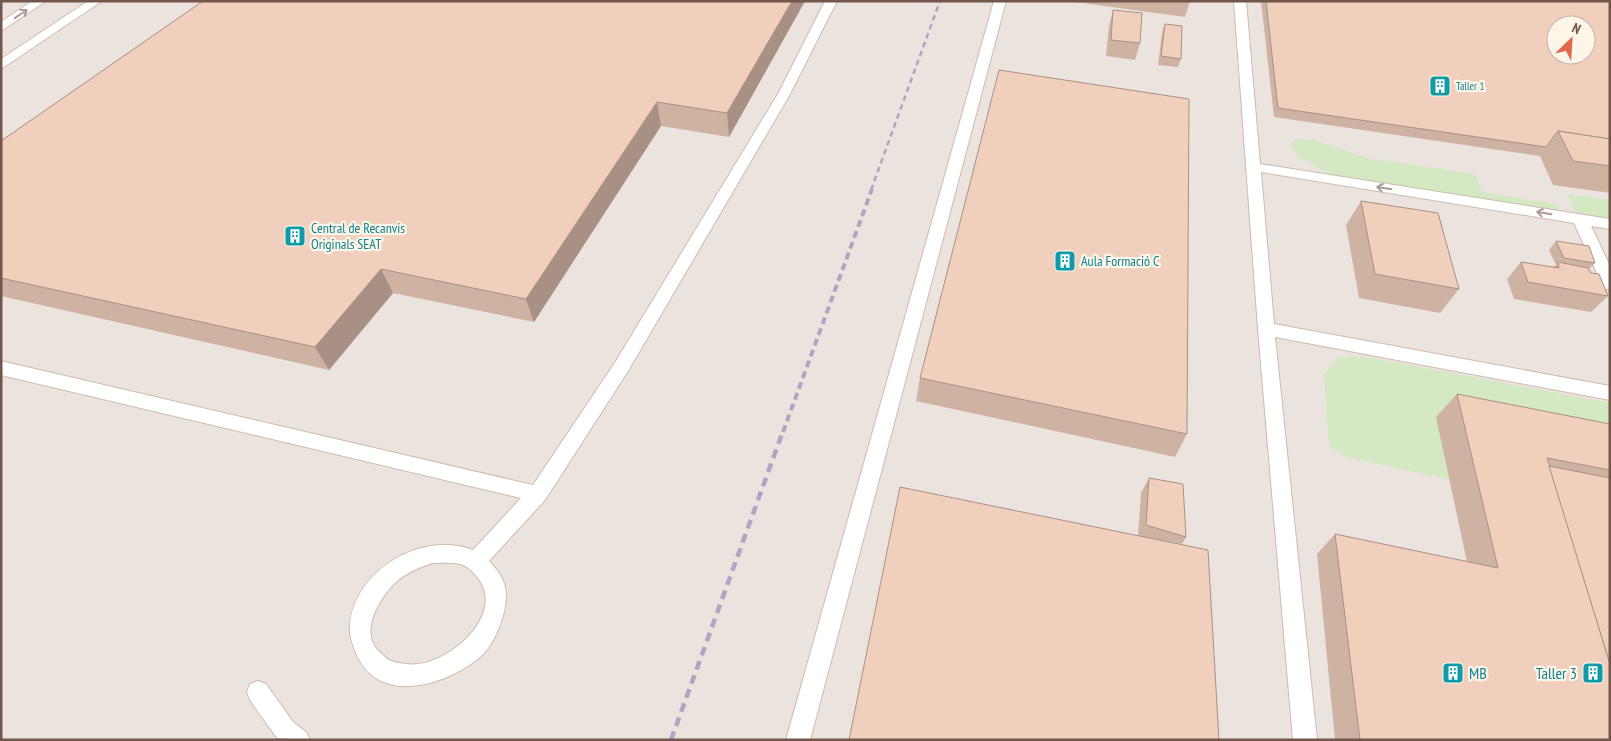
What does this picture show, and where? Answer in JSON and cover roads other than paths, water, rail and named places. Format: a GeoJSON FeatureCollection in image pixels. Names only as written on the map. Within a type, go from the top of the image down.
{"type":"FeatureCollection","features":[{"type":"Feature","properties":{"kind":"lane"},"geometry":{"type":"LineString","coordinates":[[1,28],[40,1]]}},
{"type":"Feature","properties":{"kind":"lane"},"geometry":{"type":"LineString","coordinates":[[1,65],[96,1]]}},
{"type":"Feature","properties":{"kind":"lane"},"geometry":{"type":"LineString","coordinates":[[476,561],[538,494],[627,358],[784,94],[831,1]]}},
{"type":"Feature","properties":{"kind":"lane"},"geometry":{"type":"LineString","coordinates":[[798,740],[1000,1]]}},
{"type":"Feature","properties":{"kind":"lane"},"geometry":{"type":"LineString","coordinates":[[1240,1],[1266,329],[1305,740]]}},
{"type":"Feature","properties":{"kind":"lane"},"geometry":{"type":"LineString","coordinates":[[1254,167],[1610,224]]}},
{"type":"Feature","properties":{"kind":"lane"},"geometry":{"type":"LineString","coordinates":[[1580,219],[1610,284]]}},
{"type":"Feature","properties":{"kind":"lane"},"geometry":{"type":"LineString","coordinates":[[1266,329],[1610,393]]}},
{"type":"Feature","properties":{"kind":"lane"},"geometry":{"type":"LineString","coordinates":[[1,368],[538,494]]}},
{"type":"Feature","properties":{"kind":"lane"},"geometry":{"type":"LineString","coordinates":[[433,554],[458,554],[476,561],[492,579],[497,598],[488,630],[472,650],[438,671],[414,676],[385,671],[369,658],[360,636],[362,615],[372,594],[389,575],[410,561],[433,554]]}},
{"type":"Feature","properties":{"kind":"lane"},"geometry":{"type":"LineString","coordinates":[[258,692],[284,730],[298,740]]}},
{"type":"Feature","properties":{"kind":"railway"},"geometry":{"type":"LineString","coordinates":[[871,190],[940,1]]}},
{"type":"Feature","properties":{"kind":"railway"},"geometry":{"type":"LineString","coordinates":[[783,432],[872,189]]}},
{"type":"Feature","properties":{"kind":"railway"},"geometry":{"type":"LineString","coordinates":[[671,740],[783,431]]}},
{"type":"Feature","properties":{"kind":"place","name":"Taller 1"},"geometry":{"type":"Point","coordinates":[1440,86]}},
{"type":"Feature","properties":{"kind":"place","name":"Central de Recanvis Originals SEAT"},"geometry":{"type":"Point","coordinates":[295,236]}},
{"type":"Feature","properties":{"kind":"place","name":"Aula Formació C"},"geometry":{"type":"Point","coordinates":[1065,261]}},
{"type":"Feature","properties":{"kind":"place","name":"MB"},"geometry":{"type":"Point","coordinates":[1453,673]}},
{"type":"Feature","properties":{"kind":"place","name":"Taller 3"},"geometry":{"type":"Point","coordinates":[1593,673]}}]}
